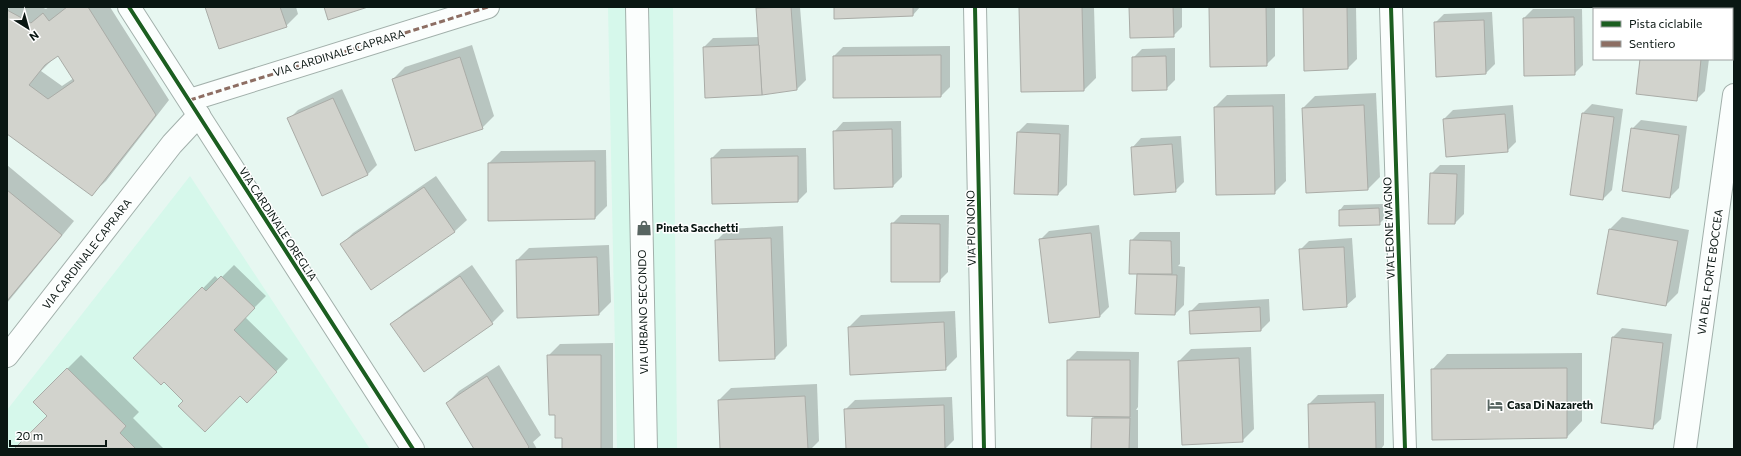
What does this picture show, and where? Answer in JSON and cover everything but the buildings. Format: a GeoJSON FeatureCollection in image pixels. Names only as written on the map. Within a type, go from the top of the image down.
{"type":"FeatureCollection","features":[{"type":"Feature","properties":{"kind":"street","name":"VIA CARDINALE OREGLIA"},"geometry":{"type":"LineString","coordinates":[[129,7],[413,449]]}},
{"type":"Feature","properties":{"kind":"street","name":"VIA CARDINALE CAPRARA"},"geometry":{"type":"LineString","coordinates":[[7,356],[172,144],[194,108],[488,7]]}},
{"type":"Feature","properties":{"kind":"street","name":"VIA URBANO SECONDO"},"geometry":{"type":"LineString","coordinates":[[637,7],[646,449]]}},
{"type":"Feature","properties":{"kind":"street","name":"VIA PIO NONO"},"geometry":{"type":"LineString","coordinates":[[975,7],[984,449]]}},
{"type":"Feature","properties":{"kind":"street","name":"VIA LEONE MAGNO"},"geometry":{"type":"LineString","coordinates":[[1392,7],[1405,449]]}},
{"type":"Feature","properties":{"kind":"street","name":"VIA DEL FORTE BOCCEA"},"geometry":{"type":"LineString","coordinates":[[1685,449],[1734,95]]}},
{"type":"Feature","properties":{"kind":"shaded area","name":"Pineta Sacchetti"},"geometry":{"type":"Polygon","coordinates":[[[608,7],[673,7],[677,449],[617,449],[608,7]]]}},
{"type":"Feature","properties":{"kind":"shaded area"},"geometry":{"type":"Polygon","coordinates":[[[190,176],[370,449],[7,449],[7,410],[190,176]]]}},
{"type":"Feature","properties":{"kind":"marked path"},"geometry":{"type":"LineString","coordinates":[[190,100],[488,7]]}},
{"type":"Feature","properties":{"kind":"cycle path"},"geometry":{"type":"LineString","coordinates":[[129,7],[413,449]]}},
{"type":"Feature","properties":{"kind":"cycle path"},"geometry":{"type":"LineString","coordinates":[[975,7],[984,449]]}},
{"type":"Feature","properties":{"kind":"cycle path"},"geometry":{"type":"LineString","coordinates":[[1391,7],[1405,449]]}},
{"type":"Feature","properties":{"kind":"place","name":"Pineta Sacchetti"},"geometry":{"type":"Point","coordinates":[644,228]}},
{"type":"Feature","properties":{"kind":"place","name":"Casa Di Nazareth"},"geometry":{"type":"Point","coordinates":[1495,405]}}]}
